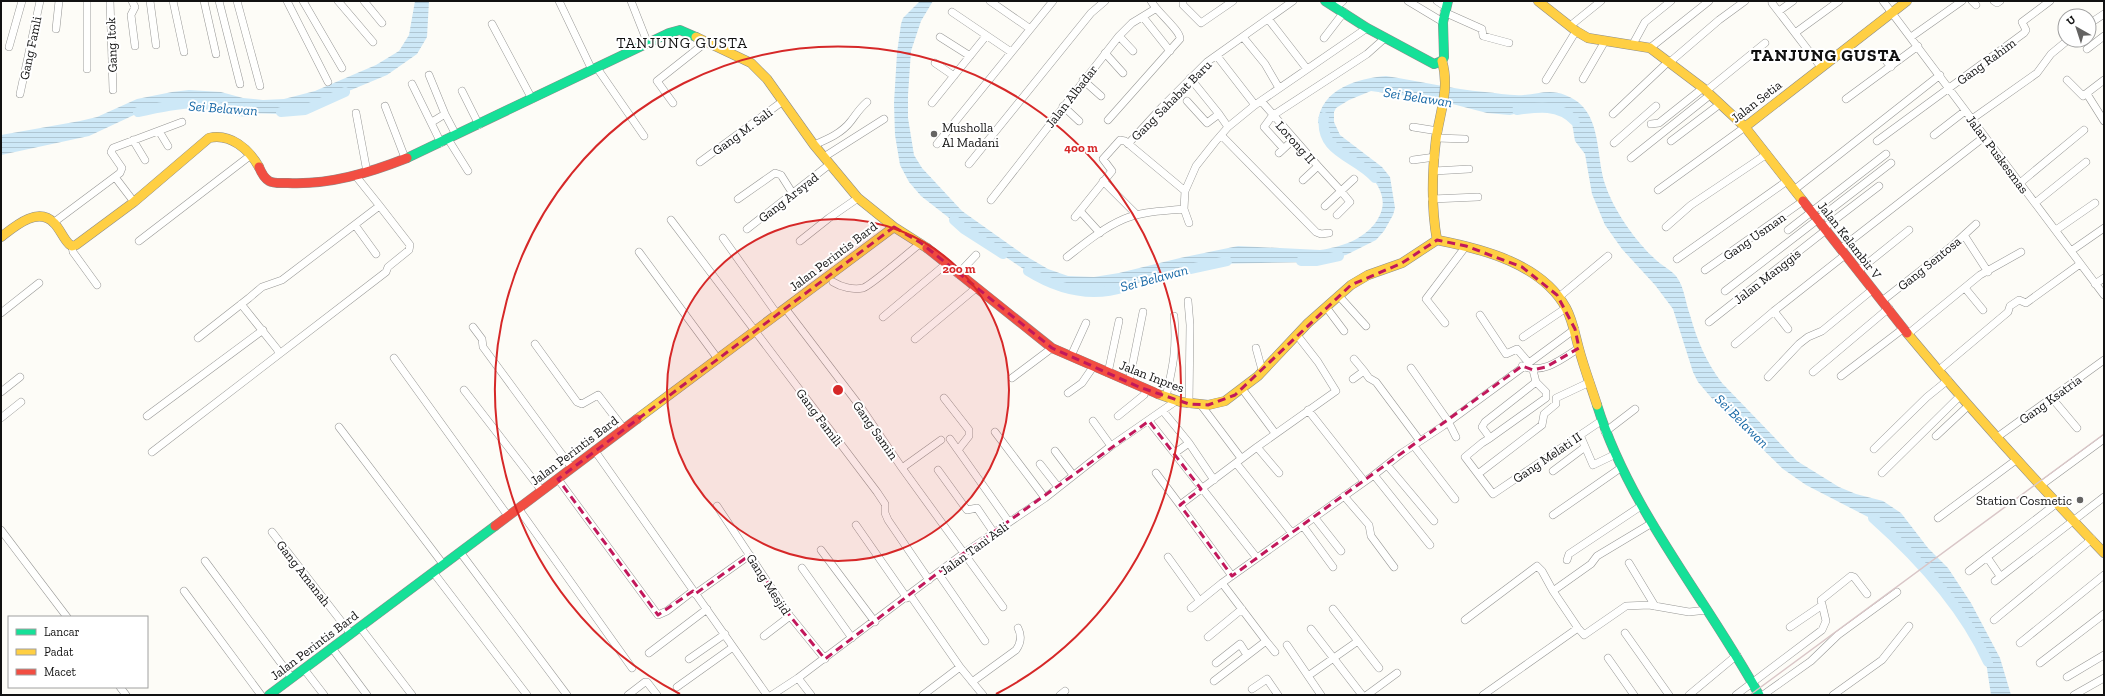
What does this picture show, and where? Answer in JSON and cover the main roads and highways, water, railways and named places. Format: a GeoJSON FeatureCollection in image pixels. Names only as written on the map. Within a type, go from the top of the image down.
{"type":"FeatureCollection","features":[{"type":"Feature","properties":{"kind":"water","name":"Sei Belawan"},"geometry":{"type":"Polygon","coordinates":[[[415,1],[429,1],[427,37],[417,54],[387,75],[315,105],[281,114],[247,113],[199,103],[171,103],[134,115],[89,136],[1,155],[1,135],[97,117],[137,99],[189,90],[221,92],[243,98],[263,100],[284,99],[315,91],[376,65],[399,51],[409,35],[415,1]]]}},
{"type":"Feature","properties":{"kind":"water","name":"Sei Belawan"},"geometry":{"type":"Polygon","coordinates":[[[920,1],[933,1],[921,21],[911,51],[908,118],[914,155],[922,168],[962,211],[1024,255],[1048,269],[1068,276],[1094,277],[1119,273],[1238,246],[1320,250],[1344,245],[1365,234],[1376,222],[1382,207],[1381,193],[1374,180],[1326,134],[1318,122],[1326,101],[1333,93],[1343,87],[1364,79],[1386,76],[1460,89],[1509,95],[1554,92],[1565,95],[1577,102],[1586,110],[1592,121],[1596,133],[1605,184],[1613,204],[1632,234],[1647,252],[1676,276],[1683,290],[1699,342],[1711,367],[1722,383],[1797,461],[1839,487],[1856,494],[1883,501],[1901,513],[1928,548],[1948,568],[1971,603],[2000,658],[2011,695],[1991,695],[1986,662],[1977,638],[1947,595],[1906,548],[1887,529],[1870,518],[1806,485],[1783,469],[1720,408],[1698,382],[1693,372],[1673,309],[1655,285],[1622,249],[1605,225],[1592,194],[1585,154],[1575,141],[1572,123],[1564,112],[1558,108],[1545,106],[1510,115],[1487,113],[1437,100],[1371,91],[1349,100],[1336,108],[1334,112],[1334,122],[1340,135],[1382,167],[1390,177],[1395,208],[1393,215],[1384,231],[1376,240],[1346,255],[1312,262],[1213,264],[1183,274],[1150,279],[1117,290],[1086,291],[1070,289],[1031,274],[962,228],[921,196],[909,182],[900,165],[895,135],[894,103],[897,53],[903,18],[920,1]]]}},
{"type":"Feature","properties":{"kind":"waterway","name":"Sei Belawan"},"geometry":{"type":"LineString","coordinates":[[281,112],[305,110],[345,92]]}},
{"type":"Feature","properties":{"kind":"waterway","name":"Sei Belawan"},"geometry":{"type":"LineString","coordinates":[[138,112],[187,104],[203,104],[253,112]]}},
{"type":"Feature","properties":{"kind":"waterway","name":"Sei Belawan"},"geometry":{"type":"LineString","coordinates":[[1517,110],[1533,108],[1555,109],[1569,116],[1575,121]]}},
{"type":"Feature","properties":{"kind":"waterway","name":"Sei Belawan"},"geometry":{"type":"LineString","coordinates":[[1324,117],[1324,129],[1327,139],[1340,153],[1358,164],[1375,178]]}},
{"type":"Feature","properties":{"kind":"waterway","name":"Sei Belawan"},"geometry":{"type":"LineString","coordinates":[[954,220],[964,229],[1003,254]]}},
{"type":"Feature","properties":{"kind":"waterway","name":"Sei Belawan"},"geometry":{"type":"LineString","coordinates":[[1301,261],[1316,261],[1339,256]]}},
{"type":"Feature","properties":{"kind":"waterway","name":"Sei Belawan"},"geometry":{"type":"LineString","coordinates":[[1190,269],[1227,261]]}},
{"type":"Feature","properties":{"kind":"waterway","name":"Sei Belawan"},"geometry":{"type":"LineString","coordinates":[[1028,271],[1062,287],[1087,292],[1100,292],[1125,287]]}},
{"type":"Feature","properties":{"kind":"waterway","name":"Sei Belawan"},"geometry":{"type":"LineString","coordinates":[[1873,518],[1890,533],[1938,584],[1966,622],[1988,662]]}},
{"type":"Feature","properties":{"kind":"railway"},"geometry":{"type":"LineString","coordinates":[[1750,695],[2104,434]]}},
{"type":"Feature","properties":{"kind":"place","name":"Musholla Al Madani"},"geometry":{"type":"Point","coordinates":[934,134]}},
{"type":"Feature","properties":{"kind":"place","name":"Station Cosmetic"},"geometry":{"type":"Point","coordinates":[2080,500]}},
{"type":"Feature","properties":{"kind":"district","name":"TANJUNG GUSTA"},"geometry":{"type":"Point","coordinates":[682,43]}},
{"type":"Feature","properties":{"kind":"district","name":"TANJUNG GUSTA"},"geometry":{"type":"Point","coordinates":[1826,55]}}]}
